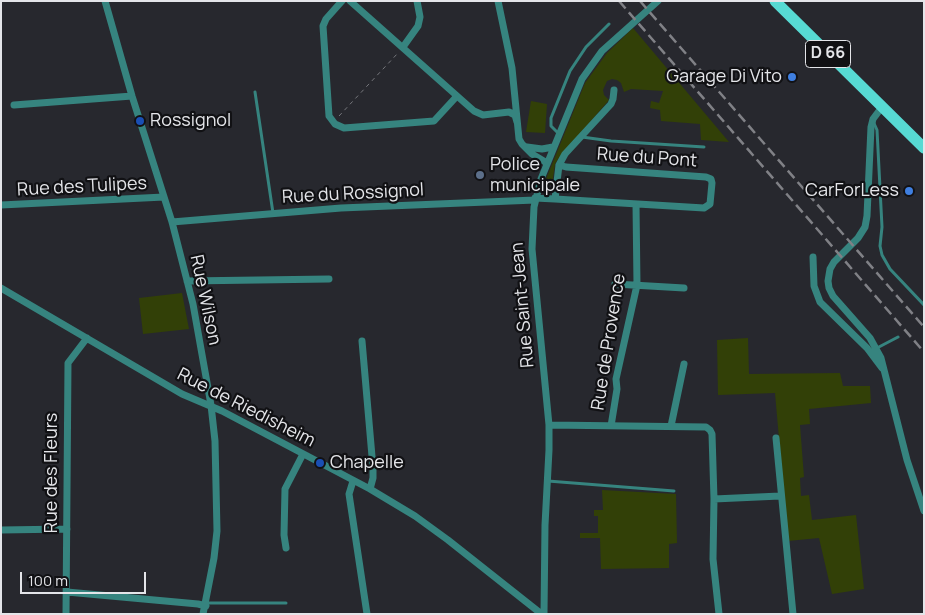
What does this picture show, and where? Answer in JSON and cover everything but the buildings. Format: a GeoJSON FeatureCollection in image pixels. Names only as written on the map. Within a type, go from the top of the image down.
{"type":"FeatureCollection","features":[{"type":"Feature","properties":{"kind":"main road","name":"D 66"},"geometry":{"type":"LineString","coordinates":[[775,1],[924,148]]}},
{"type":"Feature","properties":{"kind":"street","name":"Rue Wilson"},"geometry":{"type":"LineString","coordinates":[[105,1],[132,96],[172,222],[187,281],[211,405],[215,441],[217,532],[203,614]]}},
{"type":"Feature","properties":{"kind":"street"},"geometry":{"type":"LineString","coordinates":[[342,1],[326,19],[323,26],[329,116],[334,122],[344,128],[434,121],[458,96]]}},
{"type":"Feature","properties":{"kind":"street"},"geometry":{"type":"LineString","coordinates":[[350,1],[478,113],[485,115],[509,112],[515,116],[517,122]]}},
{"type":"Feature","properties":{"kind":"street"},"geometry":{"type":"LineString","coordinates":[[403,47],[418,26],[420,17],[417,1]]}},
{"type":"Feature","properties":{"kind":"street"},"geometry":{"type":"LineString","coordinates":[[498,1],[512,68],[520,140],[538,158],[548,163]]}},
{"type":"Feature","properties":{"kind":"street","name":"Rue Saint-Jean"},"geometry":{"type":"LineString","coordinates":[[544,614],[549,425],[532,249],[532,215],[535,199],[578,86],[602,52],[658,1]]}},
{"type":"Feature","properties":{"kind":"street"},"geometry":{"type":"LineString","coordinates":[[555,199],[559,165],[565,154],[611,104],[614,90]]}},
{"type":"Feature","properties":{"kind":"street"},"geometry":{"type":"LineString","coordinates":[[14,105],[132,96]]}},
{"type":"Feature","properties":{"kind":"street"},"geometry":{"type":"LineString","coordinates":[[882,107],[873,121],[868,216],[858,238],[831,266],[828,274],[829,288],[838,302],[877,348],[886,375],[907,460],[924,510]]}},
{"type":"Feature","properties":{"kind":"street"},"geometry":{"type":"LineString","coordinates":[[524,146],[536,149],[554,147]]}},
{"type":"Feature","properties":{"kind":"street","name":"Rue du Pont"},"geometry":{"type":"LineString","coordinates":[[559,165],[708,178],[712,183],[709,206]]}},
{"type":"Feature","properties":{"kind":"street","name":"Rue des Tulipes"},"geometry":{"type":"LineString","coordinates":[[1,205],[164,197]]}},
{"type":"Feature","properties":{"kind":"street","name":"Rue du Rossignol"},"geometry":{"type":"LineString","coordinates":[[172,222],[341,208],[535,199],[704,208],[709,206]]}},
{"type":"Feature","properties":{"kind":"street","name":"Rue de Provence"},"geometry":{"type":"LineString","coordinates":[[611,426],[617,389],[616,379],[637,285],[636,204]]}},
{"type":"Feature","properties":{"kind":"street"},"geometry":{"type":"LineString","coordinates":[[813,257],[814,286],[820,302],[867,348],[886,375]]}},
{"type":"Feature","properties":{"kind":"street"},"geometry":{"type":"LineString","coordinates":[[187,281],[329,279]]}},
{"type":"Feature","properties":{"kind":"street"},"geometry":{"type":"LineString","coordinates":[[615,284],[684,288]]}},
{"type":"Feature","properties":{"kind":"street","name":"Rue de Riedisheim"},"geometry":{"type":"LineString","coordinates":[[1,288],[182,394],[211,405],[370,489],[415,516],[544,614]]}},
{"type":"Feature","properties":{"kind":"street","name":"Rue des Fleurs"},"geometry":{"type":"LineString","coordinates":[[66,614],[68,363],[87,338]]}},
{"type":"Feature","properties":{"kind":"street"},"geometry":{"type":"LineString","coordinates":[[362,341],[373,468],[370,489]]}},
{"type":"Feature","properties":{"kind":"street"},"geometry":{"type":"LineString","coordinates":[[671,426],[684,364]]}},
{"type":"Feature","properties":{"kind":"street"},"geometry":{"type":"LineString","coordinates":[[549,425],[706,427],[710,430],[712,434],[714,499],[713,560],[719,614]]}},
{"type":"Feature","properties":{"kind":"street"},"geometry":{"type":"LineString","coordinates":[[776,438],[780,496],[793,614]]}},
{"type":"Feature","properties":{"kind":"street"},"geometry":{"type":"LineString","coordinates":[[286,548],[284,535],[285,490],[303,454]]}},
{"type":"Feature","properties":{"kind":"street"},"geometry":{"type":"LineString","coordinates":[[353,480],[348,494],[367,614]]}},
{"type":"Feature","properties":{"kind":"street"},"geometry":{"type":"LineString","coordinates":[[714,499],[780,496]]}},
{"type":"Feature","properties":{"kind":"street"},"geometry":{"type":"LineString","coordinates":[[1,530],[66,529]]}},
{"type":"Feature","properties":{"kind":"street"},"geometry":{"type":"LineString","coordinates":[[67,592],[206,605]]}},
{"type":"Feature","properties":{"kind":"lane"},"geometry":{"type":"LineString","coordinates":[[559,134],[552,129],[551,118],[570,71],[586,47],[609,24]]}},
{"type":"Feature","properties":{"kind":"lane"},"geometry":{"type":"LineString","coordinates":[[256,92],[273,214]]}},
{"type":"Feature","properties":{"kind":"lane"},"geometry":{"type":"LineString","coordinates":[[873,121],[877,130],[882,227],[880,246],[882,255],[890,269],[924,305]]}},
{"type":"Feature","properties":{"kind":"lane"},"geometry":{"type":"LineString","coordinates":[[581,137],[611,141],[704,147]]}},
{"type":"Feature","properties":{"kind":"lane"},"geometry":{"type":"LineString","coordinates":[[877,348],[898,337]]}},
{"type":"Feature","properties":{"kind":"lane"},"geometry":{"type":"LineString","coordinates":[[547,481],[674,491]]}},
{"type":"Feature","properties":{"kind":"lane"},"geometry":{"type":"LineString","coordinates":[[206,605],[286,603]]}},
{"type":"Feature","properties":{"kind":"path"},"geometry":{"type":"LineString","coordinates":[[334,122],[403,47]]}},
{"type":"Feature","properties":{"kind":"green space"},"geometry":{"type":"Polygon","coordinates":[[[633,28],[729,142],[701,140],[700,124],[661,121],[660,110],[650,108],[651,101],[659,103],[663,91],[631,89],[624,92],[621,83],[612,79],[607,81],[603,90],[604,95],[609,100],[558,159],[555,164],[552,185],[548,184],[547,189],[551,190],[550,193],[546,194],[543,190],[544,184],[585,83],[607,53],[633,28]]]}},
{"type":"Feature","properties":{"kind":"green space"},"geometry":{"type":"Polygon","coordinates":[[[531,101],[547,104],[545,133],[526,132],[531,101]]]}},
{"type":"Feature","properties":{"kind":"green space"},"geometry":{"type":"Polygon","coordinates":[[[182,293],[189,329],[143,334],[139,298],[182,293]]]}},
{"type":"Feature","properties":{"kind":"green space"},"geometry":{"type":"Polygon","coordinates":[[[748,338],[749,374],[840,373],[843,386],[870,386],[871,403],[809,409],[810,424],[800,425],[804,477],[800,478],[801,496],[809,495],[812,520],[856,515],[864,589],[832,594],[819,538],[788,541],[775,393],[718,395],[717,340],[748,338]]]}},
{"type":"Feature","properties":{"kind":"green space"},"geometry":{"type":"Polygon","coordinates":[[[602,490],[676,494],[677,543],[669,544],[669,568],[601,569],[600,538],[580,538],[580,533],[598,533],[598,516],[594,516],[594,510],[603,510],[602,490]]]}},
{"type":"Feature","properties":{"kind":"railway"},"geometry":{"type":"LineString","coordinates":[[619,1],[924,352]]}},
{"type":"Feature","properties":{"kind":"railway"},"geometry":{"type":"LineString","coordinates":[[640,1],[924,327]]}},
{"type":"Feature","properties":{"kind":"place","name":"Garage Di Vito"},"geometry":{"type":"Point","coordinates":[792,77]}},
{"type":"Feature","properties":{"kind":"place","name":"Rossignol"},"geometry":{"type":"Point","coordinates":[140,121]}},
{"type":"Feature","properties":{"kind":"place","name":"Police municipale"},"geometry":{"type":"Point","coordinates":[480,175]}},
{"type":"Feature","properties":{"kind":"place","name":"CarForLess"},"geometry":{"type":"Point","coordinates":[909,191]}},
{"type":"Feature","properties":{"kind":"place","name":"Chapelle"},"geometry":{"type":"Point","coordinates":[320,463]}}]}
